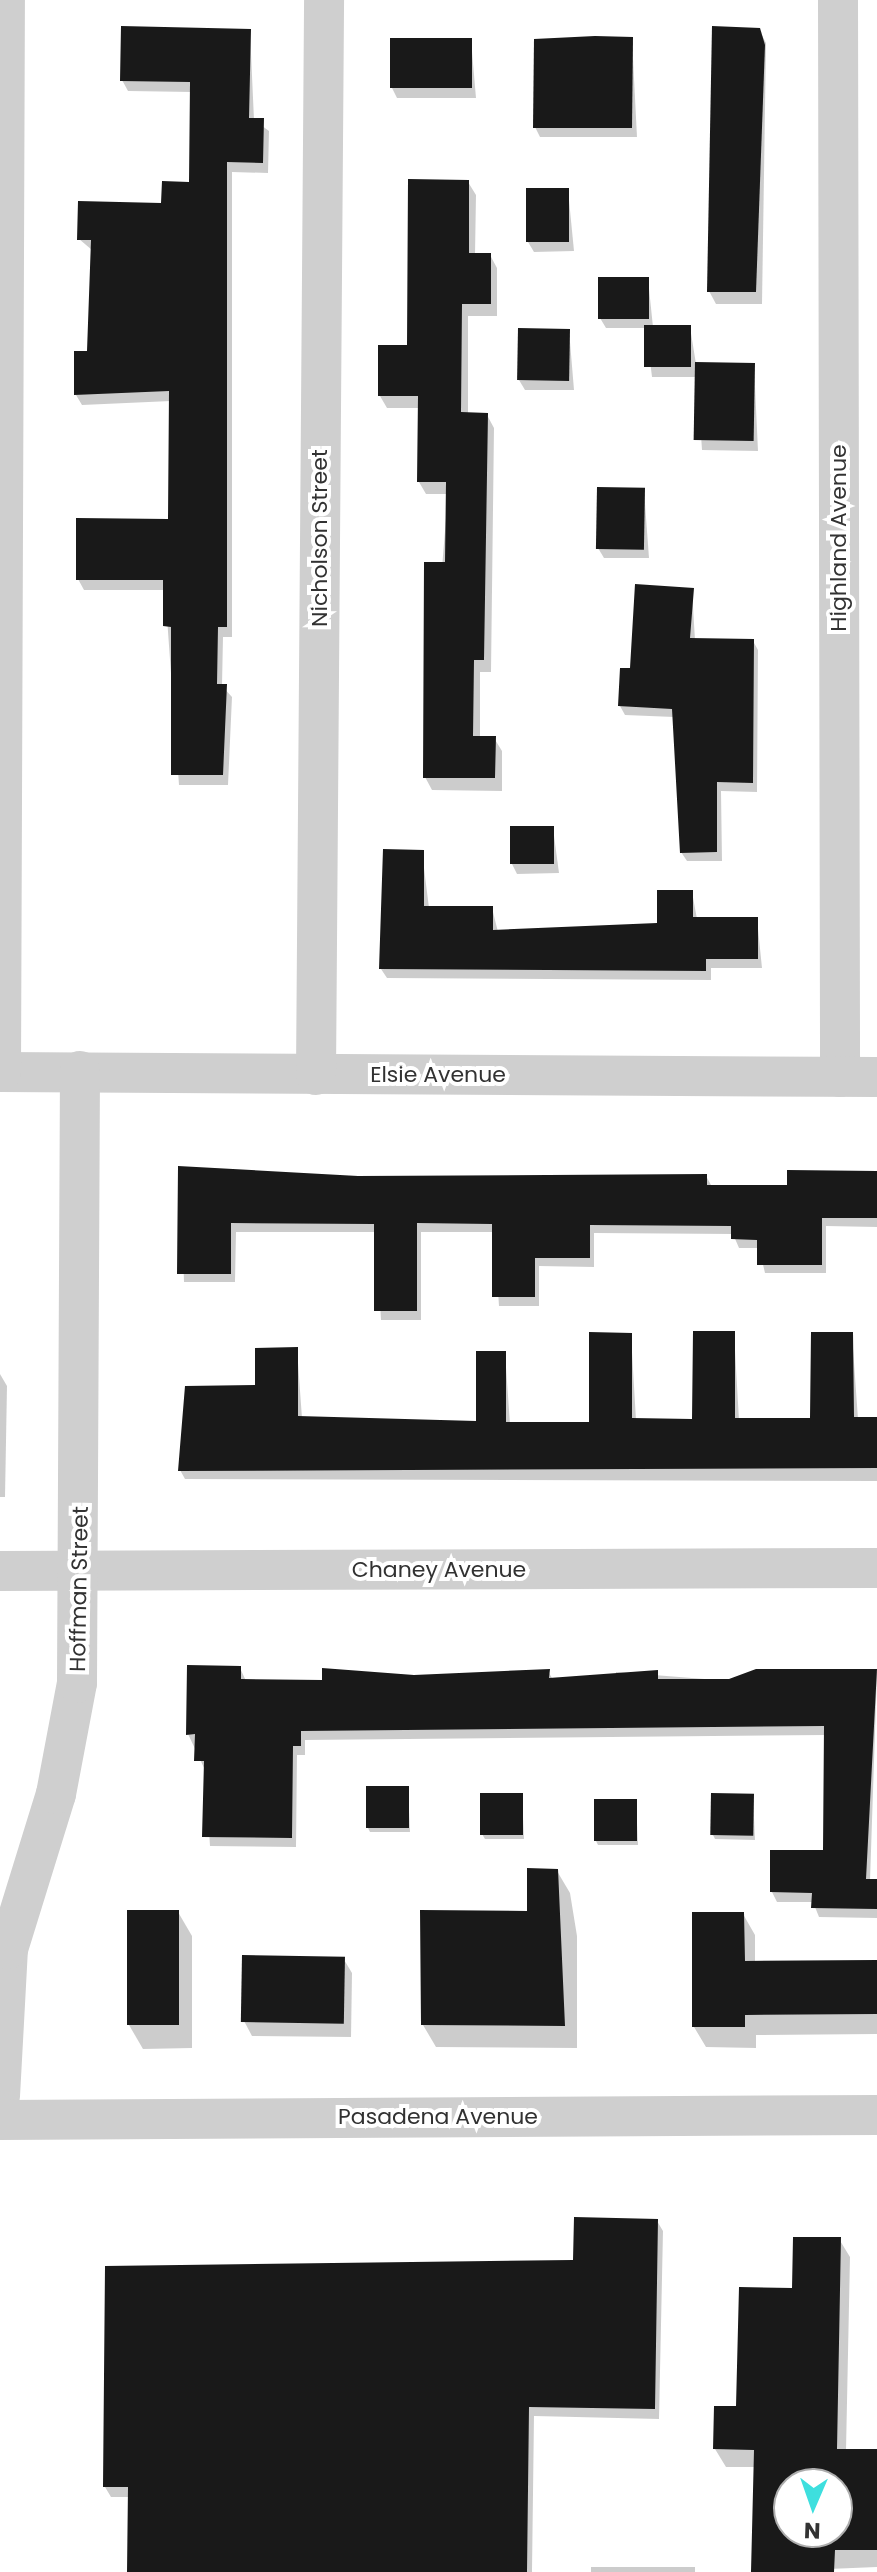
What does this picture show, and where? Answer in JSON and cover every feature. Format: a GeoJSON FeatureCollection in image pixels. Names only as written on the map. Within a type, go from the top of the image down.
{"type":"FeatureCollection","features":[{"type":"Feature","properties":{"kind":"street"},"geometry":{"type":"LineString","coordinates":[[0,1072],[5,0]]}},
{"type":"Feature","properties":{"kind":"street","name":"Nicholson Street"},"geometry":{"type":"LineString","coordinates":[[316,1075],[324,0]]}},
{"type":"Feature","properties":{"kind":"street","name":"Highland Avenue"},"geometry":{"type":"LineString","coordinates":[[838,0],[858,1077]]}},
{"type":"Feature","properties":{"kind":"street","name":"Hoffman Street"},"geometry":{"type":"LineString","coordinates":[[0,2096],[8,1949],[70,1739],[81,1571],[80,1071]]}},
{"type":"Feature","properties":{"kind":"street","name":"Elsie Avenue"},"geometry":{"type":"LineString","coordinates":[[0,1072],[858,1077]]}},
{"type":"Feature","properties":{"kind":"street","name":"Chaney Avenue"},"geometry":{"type":"LineString","coordinates":[[0,1571],[877,1568]]}},
{"type":"Feature","properties":{"kind":"street","name":"Pasadena Avenue"},"geometry":{"type":"LineString","coordinates":[[0,2120],[877,2115]]}},
{"type":"Feature","properties":{"kind":"building"},"geometry":{"type":"Polygon","coordinates":[[[121,26],[251,29],[249,118],[264,118],[263,163],[227,162],[227,627],[218,627],[217,684],[227,684],[223,775],[171,775],[171,627],[163,626],[163,580],[76,580],[76,518],[168,519],[169,391],[74,395],[74,351],[87,351],[91,240],[77,240],[78,201],[161,203],[162,181],[189,182],[190,82],[120,81],[121,26]]]}},
{"type":"Feature","properties":{"kind":"building"},"geometry":{"type":"Polygon","coordinates":[[[712,26],[760,28],[765,45],[756,292],[707,292],[712,26]]]}},
{"type":"Feature","properties":{"kind":"building"},"geometry":{"type":"Polygon","coordinates":[[[633,37],[632,128],[533,128],[534,39],[633,37]]]}},
{"type":"Feature","properties":{"kind":"building"},"geometry":{"type":"Polygon","coordinates":[[[390,38],[472,38],[472,88],[390,88],[390,38]]]}},
{"type":"Feature","properties":{"kind":"building"},"geometry":{"type":"Polygon","coordinates":[[[408,179],[469,180],[469,253],[491,253],[491,304],[462,304],[461,412],[488,413],[484,660],[474,660],[473,736],[496,736],[495,778],[423,778],[424,562],[445,562],[446,482],[417,482],[418,396],[378,396],[378,345],[407,345],[408,179]]]}},
{"type":"Feature","properties":{"kind":"building"},"geometry":{"type":"Polygon","coordinates":[[[526,188],[569,188],[569,242],[526,242],[526,188]]]}},
{"type":"Feature","properties":{"kind":"building"},"geometry":{"type":"Polygon","coordinates":[[[598,277],[649,277],[649,319],[598,319],[598,277]]]}},
{"type":"Feature","properties":{"kind":"building"},"geometry":{"type":"Polygon","coordinates":[[[644,325],[691,325],[691,367],[644,367],[644,325]]]}},
{"type":"Feature","properties":{"kind":"building"},"geometry":{"type":"Polygon","coordinates":[[[518,328],[570,329],[569,381],[517,380],[518,328]]]}},
{"type":"Feature","properties":{"kind":"building"},"geometry":{"type":"Polygon","coordinates":[[[695,362],[755,363],[754,441],[694,440],[695,362]]]}},
{"type":"Feature","properties":{"kind":"building"},"geometry":{"type":"Polygon","coordinates":[[[597,487],[645,488],[644,550],[596,549],[597,487]]]}},
{"type":"Feature","properties":{"kind":"building"},"geometry":{"type":"Polygon","coordinates":[[[635,584],[694,588],[690,638],[754,639],[753,783],[717,782],[717,852],[680,853],[672,709],[618,706],[620,668],[630,668],[635,584]]]}},
{"type":"Feature","properties":{"kind":"building"},"geometry":{"type":"Polygon","coordinates":[[[510,826],[554,826],[554,864],[510,864],[510,826]]]}},
{"type":"Feature","properties":{"kind":"building"},"geometry":{"type":"Polygon","coordinates":[[[383,849],[424,850],[424,906],[493,906],[493,930],[657,923],[657,890],[693,890],[693,917],[758,917],[758,959],[706,959],[706,971],[379,969],[383,849]]]}},
{"type":"Feature","properties":{"kind":"building"},"geometry":{"type":"Polygon","coordinates":[[[178,1166],[358,1176],[707,1174],[707,1185],[787,1185],[787,1170],[877,1171],[877,1218],[822,1218],[822,1265],[757,1265],[757,1240],[731,1239],[731,1226],[590,1225],[590,1258],[535,1258],[535,1297],[492,1297],[492,1224],[417,1223],[417,1311],[374,1311],[374,1224],[231,1223],[231,1274],[177,1274],[178,1166]]]}},
{"type":"Feature","properties":{"kind":"building"},"geometry":{"type":"Polygon","coordinates":[[[693,1331],[735,1331],[735,1418],[810,1418],[811,1332],[853,1332],[854,1417],[877,1417],[877,1468],[178,1471],[185,1386],[255,1385],[255,1348],[298,1347],[298,1416],[476,1421],[476,1351],[506,1351],[506,1422],[589,1422],[589,1332],[632,1333],[632,1418],[692,1419],[693,1331]]]}},
{"type":"Feature","properties":{"kind":"building"},"geometry":{"type":"Polygon","coordinates":[[[187,1665],[241,1666],[241,1679],[322,1680],[322,1668],[414,1675],[550,1669],[549,1678],[658,1670],[658,1679],[729,1679],[756,1669],[877,1669],[866,1879],[877,1879],[877,1909],[811,1908],[812,1893],[770,1892],[770,1850],[823,1850],[824,1726],[301,1731],[301,1746],[293,1746],[292,1838],[202,1837],[204,1761],[194,1761],[195,1734],[186,1735],[187,1665]]]}},
{"type":"Feature","properties":{"kind":"building"},"geometry":{"type":"Polygon","coordinates":[[[366,1786],[409,1786],[409,1828],[366,1828],[366,1786]]]}},
{"type":"Feature","properties":{"kind":"building"},"geometry":{"type":"Polygon","coordinates":[[[480,1793],[523,1793],[523,1835],[480,1835],[480,1793]]]}},
{"type":"Feature","properties":{"kind":"building"},"geometry":{"type":"Polygon","coordinates":[[[711,1793],[754,1794],[753,1836],[710,1835],[711,1793]]]}},
{"type":"Feature","properties":{"kind":"building"},"geometry":{"type":"Polygon","coordinates":[[[594,1799],[637,1799],[637,1841],[594,1841],[594,1799]]]}},
{"type":"Feature","properties":{"kind":"building"},"geometry":{"type":"Polygon","coordinates":[[[527,1868],[558,1869],[565,2026],[421,2025],[420,1910],[527,1911],[527,1868]]]}},
{"type":"Feature","properties":{"kind":"building"},"geometry":{"type":"Polygon","coordinates":[[[127,1910],[179,1910],[179,2025],[127,2025],[127,1910]]]}},
{"type":"Feature","properties":{"kind":"building"},"geometry":{"type":"Polygon","coordinates":[[[692,1912],[744,1912],[745,1961],[877,1960],[877,2014],[745,2015],[745,2027],[692,2027],[692,1912]]]}},
{"type":"Feature","properties":{"kind":"building"},"geometry":{"type":"Polygon","coordinates":[[[242,1955],[345,1957],[344,2024],[241,2022],[242,1955]]]}},
{"type":"Feature","properties":{"kind":"building"},"geometry":{"type":"Polygon","coordinates":[[[574,2217],[658,2219],[655,2409],[529,2407],[527,2572],[127,2572],[128,2487],[103,2487],[105,2266],[573,2260],[574,2217]]]}},
{"type":"Feature","properties":{"kind":"building"},"geometry":{"type":"Polygon","coordinates":[[[793,2237],[841,2237],[837,2449],[877,2449],[877,2550],[835,2550],[834,2572],[751,2572],[754,2450],[713,2449],[714,2406],[736,2406],[739,2287],[792,2288],[793,2237]]]}}]}
